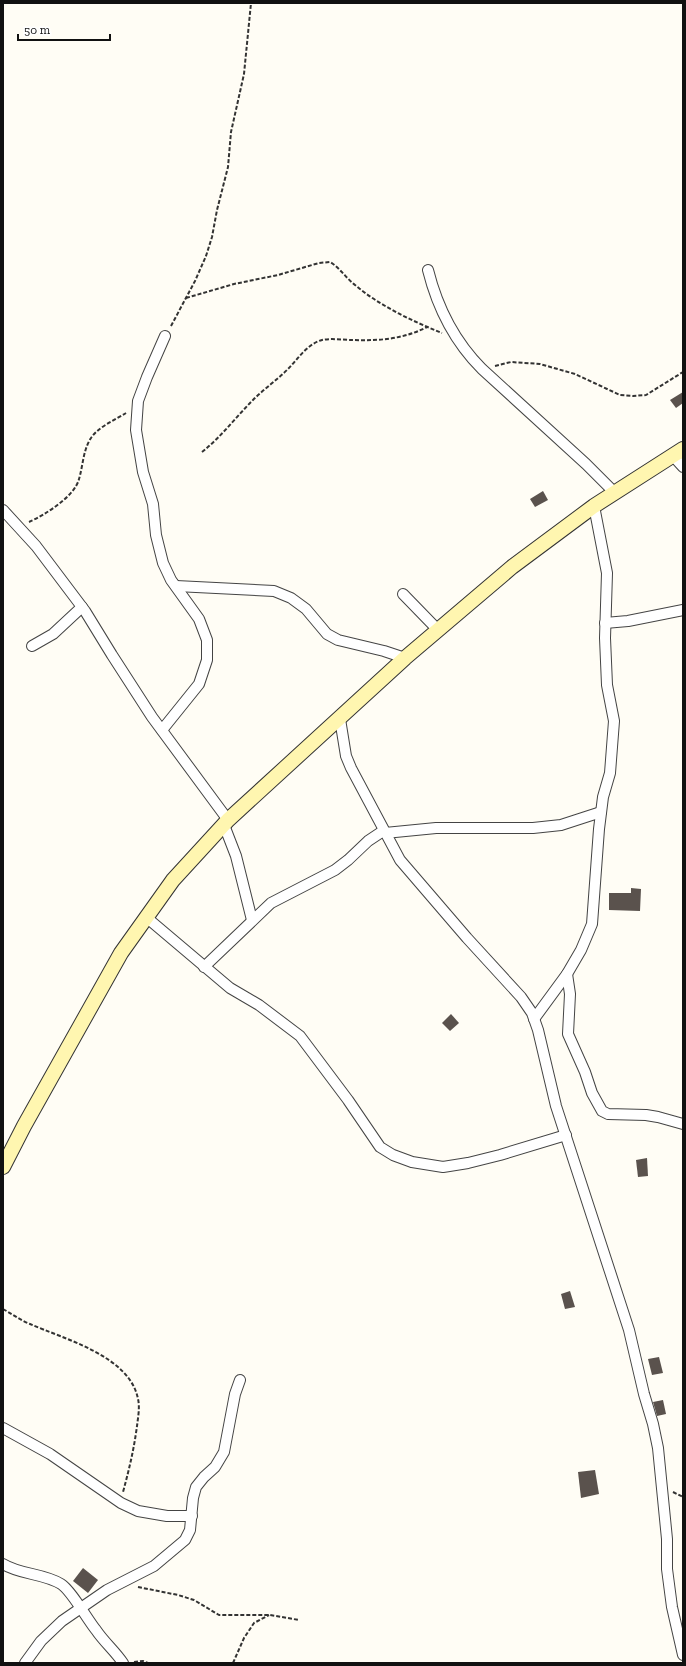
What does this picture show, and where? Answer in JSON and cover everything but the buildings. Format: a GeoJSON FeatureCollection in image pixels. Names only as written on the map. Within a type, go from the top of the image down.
{"type":"FeatureCollection","features":[{"type":"Feature","properties":{"kind":"street"},"geometry":{"type":"LineString","coordinates":[[428,270],[438,305],[467,352],[482,369],[586,464],[615,493]]}},
{"type":"Feature","properties":{"kind":"street"},"geometry":{"type":"LineString","coordinates":[[162,730],[199,684],[207,660],[207,640],[199,619],[171,580],[163,563],[158,541],[153,504],[143,472],[136,430],[138,401],[165,336]]}},
{"type":"Feature","properties":{"kind":"street"},"geometry":{"type":"LineString","coordinates":[[3,1167],[24,1126],[121,953],[173,880],[226,823],[437,629],[512,567],[594,506],[678,453],[683,467]]}},
{"type":"Feature","properties":{"kind":"street"},"geometry":{"type":"LineString","coordinates":[[534,1019],[581,950],[592,924],[601,812],[603,797],[610,773],[614,721],[607,686],[605,623],[608,573],[594,506]]}},
{"type":"Feature","properties":{"kind":"street"},"geometry":{"type":"LineString","coordinates":[[3,510],[36,546],[82,607],[112,655],[226,823],[252,920]]}},
{"type":"Feature","properties":{"kind":"street"},"geometry":{"type":"LineString","coordinates":[[176,586],[274,591],[291,598],[306,609],[327,634],[338,640],[384,651],[405,658]]}},
{"type":"Feature","properties":{"kind":"street"},"geometry":{"type":"LineString","coordinates":[[403,594],[437,629]]}},
{"type":"Feature","properties":{"kind":"street"},"geometry":{"type":"LineString","coordinates":[[32,646],[53,634],[82,607]]}},
{"type":"Feature","properties":{"kind":"street"},"geometry":{"type":"LineString","coordinates":[[605,623],[628,621],[683,610]]}},
{"type":"Feature","properties":{"kind":"street"},"geometry":{"type":"LineString","coordinates":[[340,719],[346,756],[351,768],[400,860],[467,938],[513,988],[532,1013],[543,1048],[554,1099],[629,1330],[644,1394],[653,1424],[658,1448],[672,1607],[683,1655]]}},
{"type":"Feature","properties":{"kind":"street"},"geometry":{"type":"LineString","coordinates":[[204,967],[271,903],[335,870],[348,860],[368,840],[384,832],[436,828],[533,828],[561,824],[601,812]]}},
{"type":"Feature","properties":{"kind":"street"},"geometry":{"type":"LineString","coordinates":[[146,917],[230,988],[259,1005],[300,1036],[348,1100],[380,1147],[393,1155],[412,1162],[443,1167],[468,1163],[500,1155],[566,1135]]}},
{"type":"Feature","properties":{"kind":"street"},"geometry":{"type":"LineString","coordinates":[[566,974],[570,994],[568,1034],[585,1072],[592,1093],[602,1111],[608,1114],[658,1117],[683,1124]]}},
{"type":"Feature","properties":{"kind":"street"},"geometry":{"type":"LineString","coordinates":[[25,1663],[41,1641],[53,1629],[80,1608],[107,1590],[154,1566],[185,1540],[190,1530],[193,1498],[196,1487],[215,1467],[224,1452],[235,1394],[240,1380]]}},
{"type":"Feature","properties":{"kind":"street"},"geometry":{"type":"LineString","coordinates":[[3,1428],[50,1454],[121,1503],[138,1511],[167,1516],[192,1516]]}},
{"type":"Feature","properties":{"kind":"street"},"geometry":{"type":"LineString","coordinates":[[3,1564],[14,1569],[49,1578],[62,1585],[97,1632],[110,1645],[123,1663]]}},
{"type":"Feature","properties":{"kind":"path"},"geometry":{"type":"LineString","coordinates":[[165,336],[186,298],[206,256],[228,167],[231,132],[244,74],[251,3]]}},
{"type":"Feature","properties":{"kind":"path"},"geometry":{"type":"LineString","coordinates":[[186,298],[234,284],[278,275],[319,263],[330,262],[355,286],[393,310],[427,327],[460,340]]}},
{"type":"Feature","properties":{"kind":"path"},"geometry":{"type":"LineString","coordinates":[[202,452],[213,443],[255,398],[287,370],[304,351],[315,344],[323,340],[364,341],[386,339],[413,334],[427,327]]}},
{"type":"Feature","properties":{"kind":"path"},"geometry":{"type":"LineString","coordinates":[[482,369],[511,362],[540,364],[575,374],[620,394],[633,396],[646,395],[683,372]]}},
{"type":"Feature","properties":{"kind":"path"},"geometry":{"type":"LineString","coordinates":[[14,523],[30,522],[72,493],[77,487],[80,479],[82,465],[92,437],[100,430],[138,407]]}},
{"type":"Feature","properties":{"kind":"path"},"geometry":{"type":"LineString","coordinates":[[3,1309],[28,1323],[95,1351],[124,1372],[134,1385],[139,1399],[138,1415],[133,1454],[121,1503]]}},
{"type":"Feature","properties":{"kind":"path"},"geometry":{"type":"LineString","coordinates":[[124,1582],[132,1586],[178,1595],[194,1600],[219,1615],[270,1615],[299,1620]]}},
{"type":"Feature","properties":{"kind":"path"},"geometry":{"type":"LineString","coordinates":[[232,1663],[244,1638],[254,1623],[270,1615]]}},
{"type":"Feature","properties":{"kind":"path"},"geometry":{"type":"LineString","coordinates":[[129,1662],[142,1661],[148,1663]]}}]}
